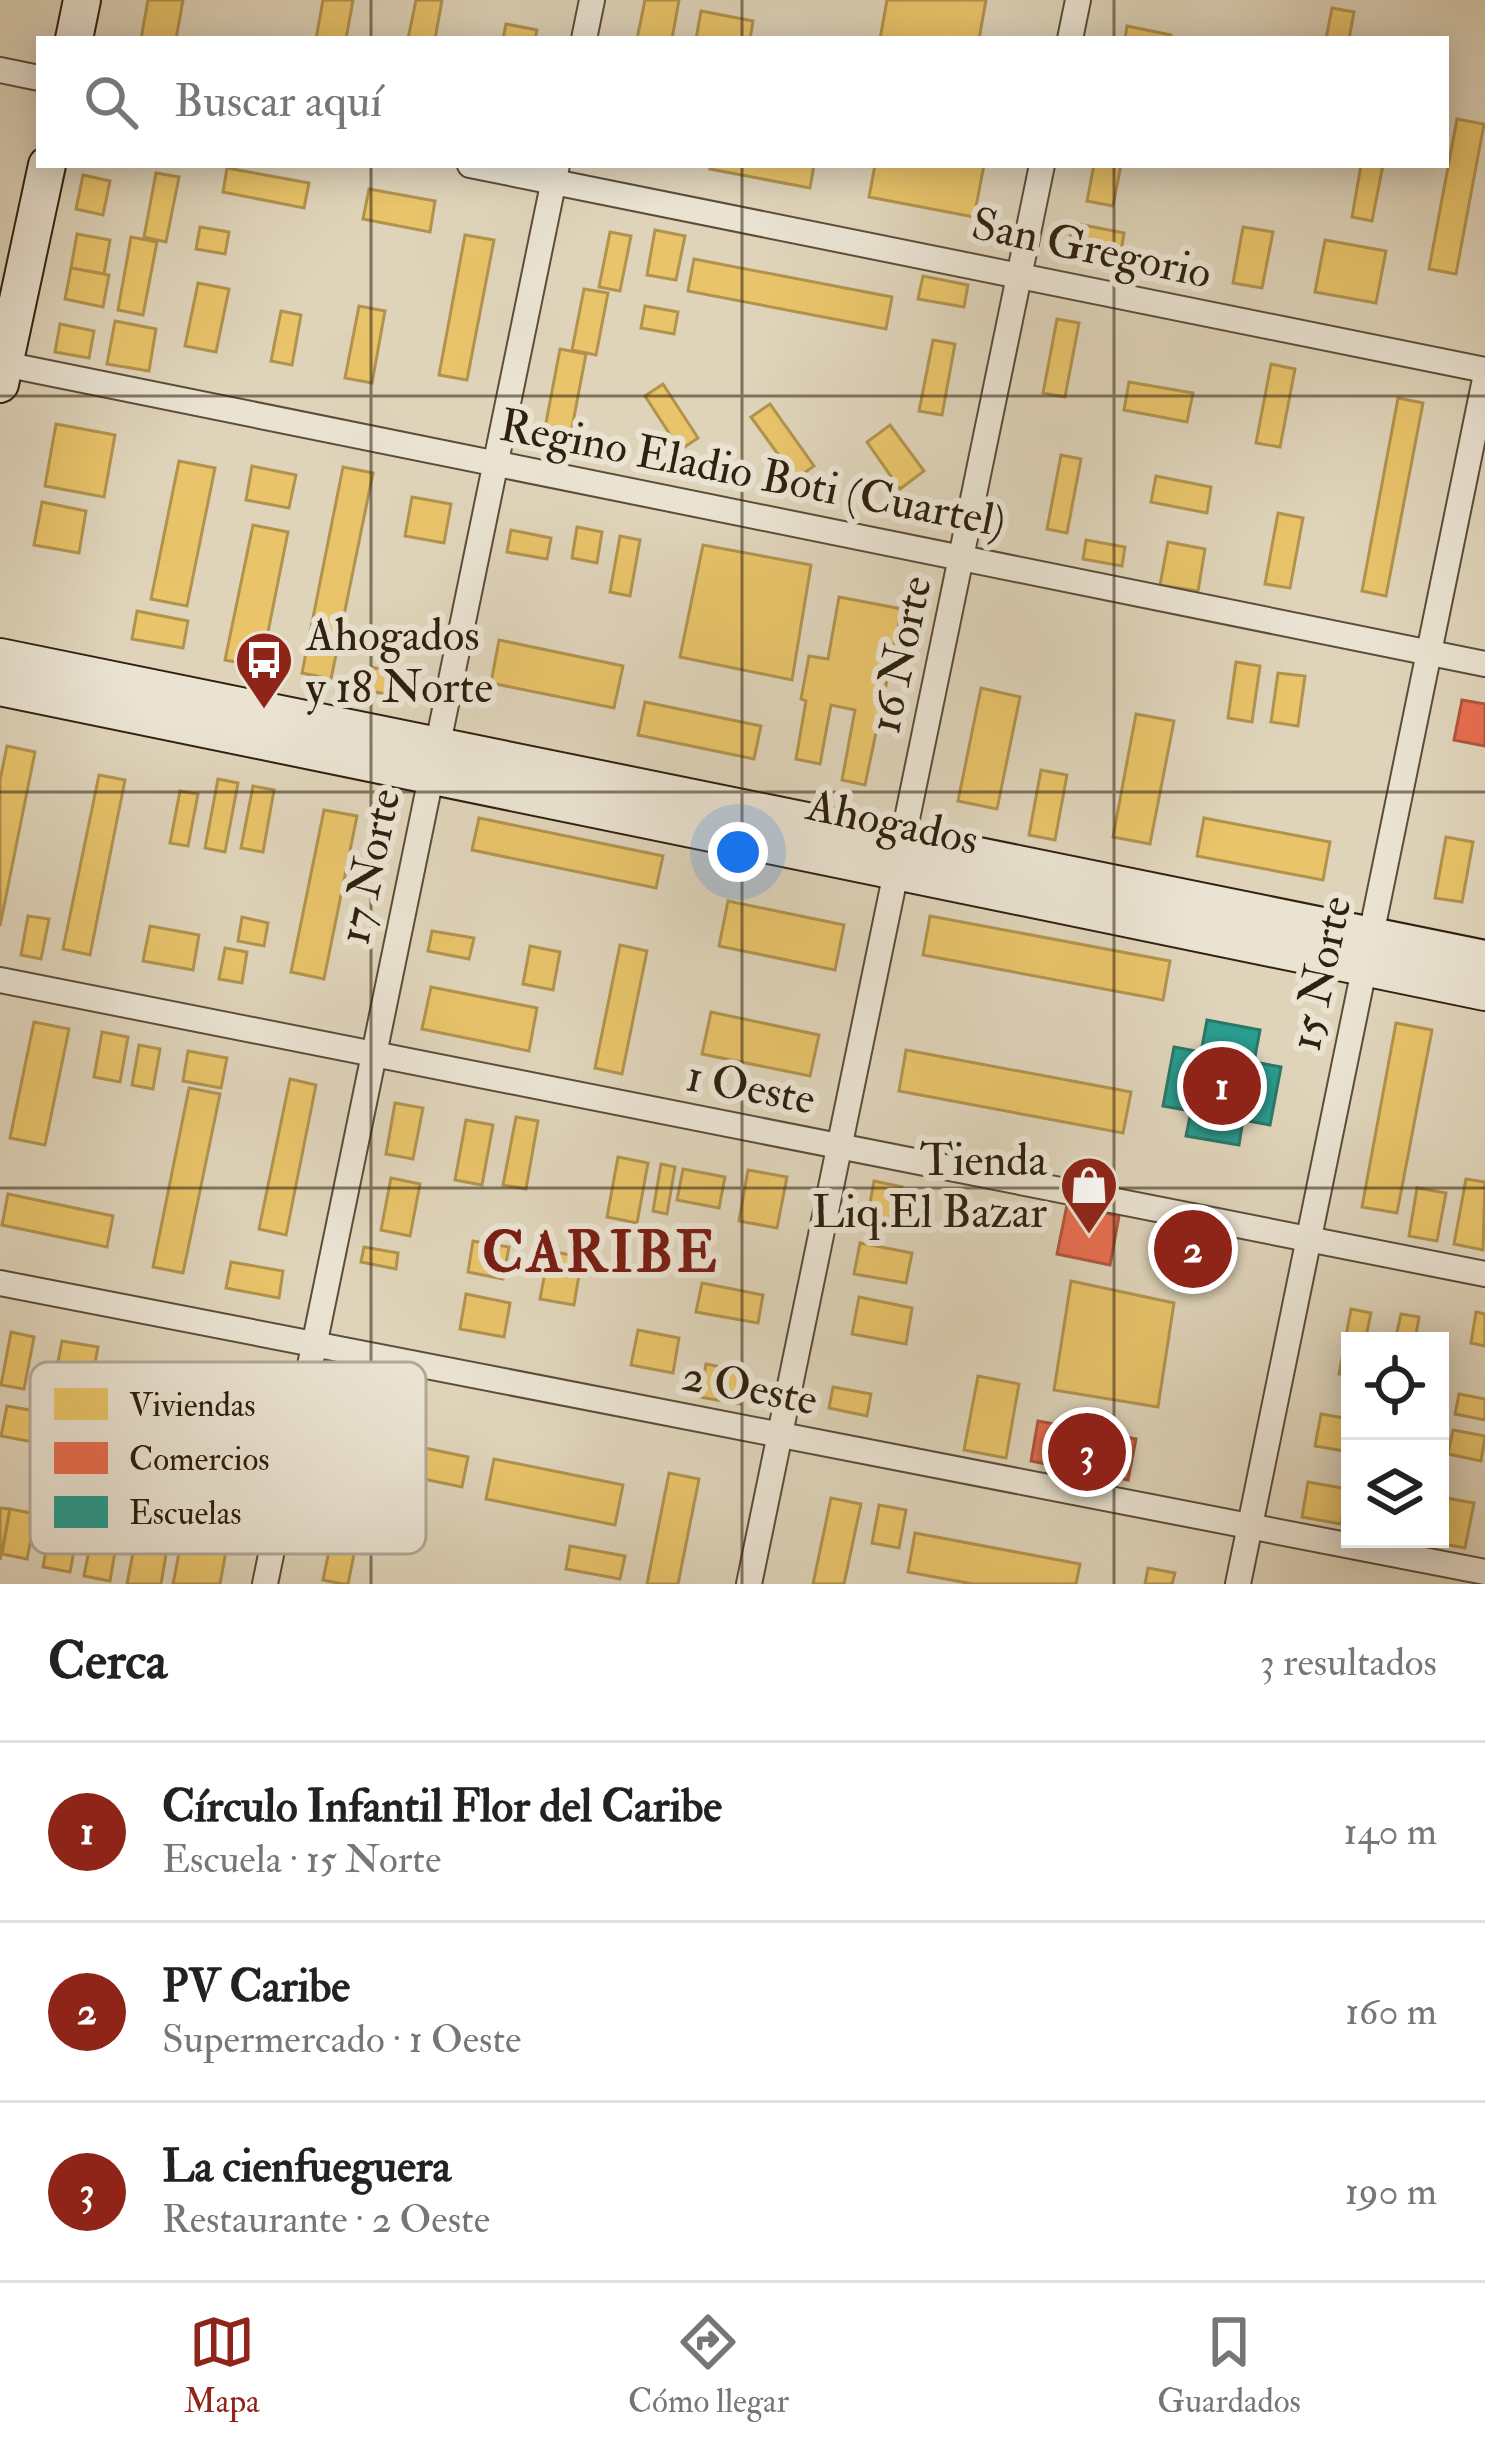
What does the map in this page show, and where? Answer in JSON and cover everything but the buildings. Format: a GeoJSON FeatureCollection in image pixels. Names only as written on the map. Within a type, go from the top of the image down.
{"type":"FeatureCollection","features":[{"type":"Feature","properties":{"kind":"main road"},"geometry":{"type":"LineString","coordinates":[[75,36],[82,0]]}},
{"type":"Feature","properties":{"kind":"main road"},"geometry":{"type":"LineString","coordinates":[[2,374],[46,168]]}},
{"type":"Feature","properties":{"kind":"main road","name":"Ahogados"},"geometry":{"type":"LineString","coordinates":[[0,657],[432,762]]}},
{"type":"Feature","properties":{"kind":"main road","name":"Ahogados"},"geometry":{"type":"LineString","coordinates":[[0,687],[432,762],[900,856],[1366,952],[1485,992]]}},
{"type":"Feature","properties":{"kind":"main road","name":"Ahogados"},"geometry":{"type":"LineString","coordinates":[[1366,952],[1485,959]]}},
{"type":"Feature","properties":{"kind":"street"},"geometry":{"type":"LineString","coordinates":[[585,36],[592,0]]}},
{"type":"Feature","properties":{"kind":"street"},"geometry":{"type":"LineString","coordinates":[[1071,36],[1078,0]]}},
{"type":"Feature","properties":{"kind":"street"},"geometry":{"type":"LineString","coordinates":[[0,70],[36,77]]}},
{"type":"Feature","properties":{"kind":"street","name":"San Gregorio"},"geometry":{"type":"LineString","coordinates":[[499,168],[556,174],[1485,374]]}},
{"type":"Feature","properties":{"kind":"street","name":"16 Norte"},"geometry":{"type":"LineString","coordinates":[[749,1584],[1041,168]]}},
{"type":"Feature","properties":{"kind":"street","name":"17 Norte"},"geometry":{"type":"LineString","coordinates":[[310,1362],[556,174]]}},
{"type":"Feature","properties":{"kind":"street","name":"Regino Eladio Boti (Cuartel)"},"geometry":{"type":"LineString","coordinates":[[2,374],[494,463],[1485,664]]}},
{"type":"Feature","properties":{"kind":"street","name":"15 Norte"},"geometry":{"type":"LineString","coordinates":[[1238,1584],[1485,374]]}},
{"type":"Feature","properties":{"kind":"street","name":"1 Oeste"},"geometry":{"type":"LineString","coordinates":[[0,980],[1485,1274]]}},
{"type":"Feature","properties":{"kind":"street","name":"2 Oeste"},"geometry":{"type":"LineString","coordinates":[[0,1283],[406,1362]]}},
{"type":"Feature","properties":{"kind":"street","name":"2 Oeste"},"geometry":{"type":"LineString","coordinates":[[426,1366],[1485,1572]]}},
{"type":"Feature","properties":{"kind":"street","name":"17 Norte"},"geometry":{"type":"LineString","coordinates":[[265,1584],[271,1554]]}},
{"type":"Feature","properties":{"kind":"place","name":"Ahogados y 18 Norte"},"geometry":{"type":"Point","coordinates":[264,711]}},
{"type":"Feature","properties":{"kind":"place","name":"Círculo Infantil Flor del Caribe"},"geometry":{"type":"Point","coordinates":[1222,1086]}},
{"type":"Feature","properties":{"kind":"place","name":"Tienda Liq.El Bazar"},"geometry":{"type":"Point","coordinates":[1089,1236]}},
{"type":"Feature","properties":{"kind":"place","name":"PV Caribe"},"geometry":{"type":"Point","coordinates":[1193,1249]}},
{"type":"Feature","properties":{"kind":"place","name":"La cienfueguera"},"geometry":{"type":"Point","coordinates":[1087,1452]}},
{"type":"Feature","properties":{"kind":"district","name":"CARIBE"},"geometry":{"type":"Point","coordinates":[601,1251]}}]}
